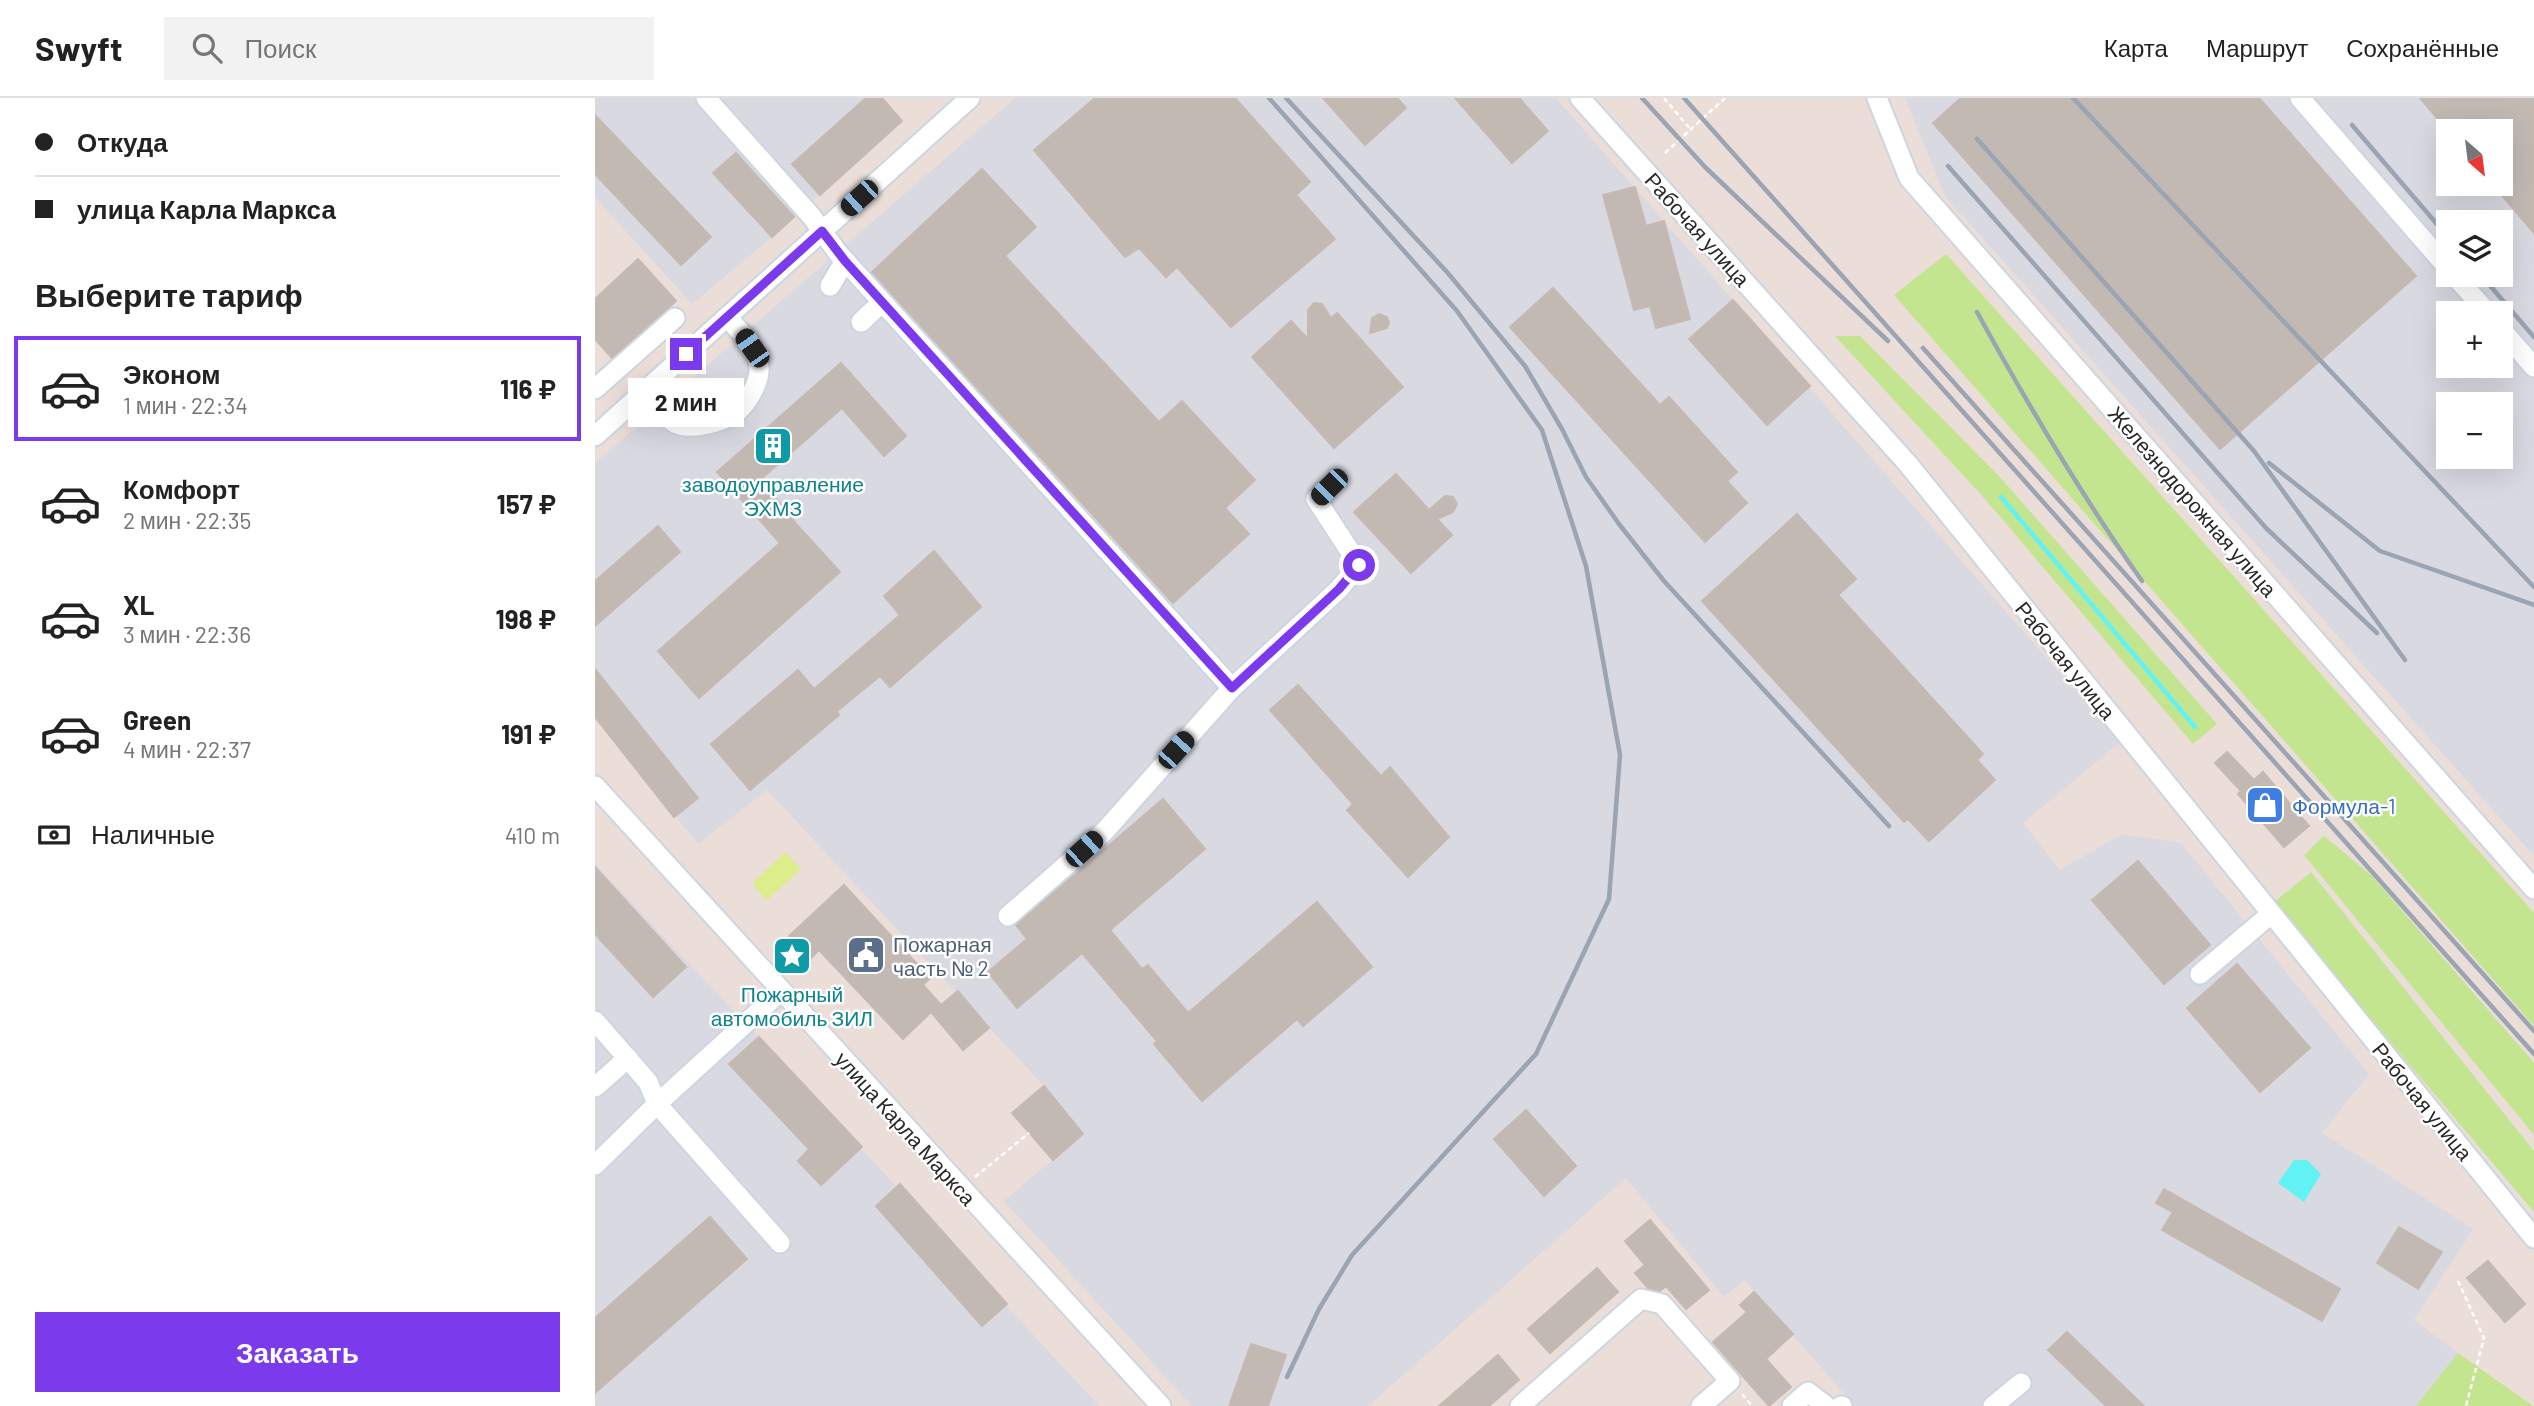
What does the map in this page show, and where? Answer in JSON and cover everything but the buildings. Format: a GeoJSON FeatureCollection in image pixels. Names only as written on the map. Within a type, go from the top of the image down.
{"type":"FeatureCollection","features":[{"type":"Feature","properties":{"kind":"street"},"geometry":{"type":"LineString","coordinates":[[706,98],[845,261],[1232,688]]}},
{"type":"Feature","properties":{"kind":"street"},"geometry":{"type":"LineString","coordinates":[[598,428],[644,391],[969,98]]}},
{"type":"Feature","properties":{"kind":"street","name":"Рабочая улица"},"geometry":{"type":"LineString","coordinates":[[1580,98],[1908,464],[2534,1238]]}},
{"type":"Feature","properties":{"kind":"street","name":"Железнодорожная улица"},"geometry":{"type":"LineString","coordinates":[[1877,98],[1909,178],[2534,889]]}},
{"type":"Feature","properties":{"kind":"street"},"geometry":{"type":"LineString","coordinates":[[2300,98],[2436,254]]}},
{"type":"Feature","properties":{"kind":"street"},"geometry":{"type":"LineString","coordinates":[[830,286],[845,261]]}},
{"type":"Feature","properties":{"kind":"street"},"geometry":{"type":"LineString","coordinates":[[2464,287],[2477,301]]}},
{"type":"Feature","properties":{"kind":"street"},"geometry":{"type":"LineString","coordinates":[[861,322],[882,302]]}},
{"type":"Feature","properties":{"kind":"street"},"geometry":{"type":"LineString","coordinates":[[644,391],[676,423],[688,427],[708,424],[737,412],[754,389],[759,368],[752,348],[727,317]]}},
{"type":"Feature","properties":{"kind":"street"},"geometry":{"type":"LineString","coordinates":[[595,389],[675,318]]}},
{"type":"Feature","properties":{"kind":"street"},"geometry":{"type":"LineString","coordinates":[[2513,342],[2534,367]]}},
{"type":"Feature","properties":{"kind":"street"},"geometry":{"type":"LineString","coordinates":[[1008,916],[1103,832],[1232,688],[1339,589],[1359,565],[1316,499],[1329,487]]}},
{"type":"Feature","properties":{"kind":"street","name":"улица Карла Маркса"},"geometry":{"type":"LineString","coordinates":[[595,786],[1161,1406]]}},
{"type":"Feature","properties":{"kind":"street"},"geometry":{"type":"LineString","coordinates":[[2200,974],[2271,914]]}},
{"type":"Feature","properties":{"kind":"street"},"geometry":{"type":"LineString","coordinates":[[595,1165],[657,1104],[781,991]]}},
{"type":"Feature","properties":{"kind":"street"},"geometry":{"type":"LineString","coordinates":[[595,1021],[648,1082],[657,1104],[780,1243]]}},
{"type":"Feature","properties":{"kind":"street"},"geometry":{"type":"LineString","coordinates":[[595,1087],[628,1058]]}},
{"type":"Feature","properties":{"kind":"street"},"geometry":{"type":"LineString","coordinates":[[1520,1406],[1641,1299],[1662,1304],[1730,1381],[1701,1406]]}},
{"type":"Feature","properties":{"kind":"street"},"geometry":{"type":"LineString","coordinates":[[1993,1406],[2021,1383]]}},
{"type":"Feature","properties":{"kind":"street"},"geometry":{"type":"LineString","coordinates":[[1792,1406],[1808,1392],[1825,1406]]}},
{"type":"Feature","properties":{"kind":"path"},"geometry":{"type":"LineString","coordinates":[[1664,98],[1691,130]]}},
{"type":"Feature","properties":{"kind":"path"},"geometry":{"type":"LineString","coordinates":[[1665,153],[1725,98]]}},
{"type":"Feature","properties":{"kind":"path"},"geometry":{"type":"LineString","coordinates":[[972,1179],[1029,1133]]}},
{"type":"Feature","properties":{"kind":"path"},"geometry":{"type":"LineString","coordinates":[[2458,1281],[2484,1338],[2466,1406]]}},
{"type":"Feature","properties":{"kind":"shaded area"},"geometry":{"type":"Polygon","coordinates":[[[595,98],[884,98],[902,121],[692,304],[595,197],[595,98]]]}},
{"type":"Feature","properties":{"kind":"shaded area"},"geometry":{"type":"Polygon","coordinates":[[[1015,98],[1556,98],[2120,742],[2023,823],[2060,870],[2122,834],[2181,843],[2369,1074],[2322,1133],[2473,1229],[2414,1320],[2458,1353],[2416,1406],[1855,1406],[1744,1280],[1724,1297],[1626,1178],[1368,1406],[1192,1406],[1004,1201],[1083,1134],[1044,1086],[767,790],[698,844],[595,717],[595,463],[1015,98]]]}},
{"type":"Feature","properties":{"kind":"shaded area"},"geometry":{"type":"Polygon","coordinates":[[[1905,98],[2534,98],[2534,856],[1945,196],[1905,98]]]}},
{"type":"Feature","properties":{"kind":"shaded area"},"geometry":{"type":"Polygon","coordinates":[[[595,864],[759,1038],[1099,1406],[595,1406],[595,864]]]}},
{"type":"Feature","properties":{"kind":"green space"},"geometry":{"type":"Polygon","coordinates":[[[1946,254],[2534,913],[2534,1026],[1894,295],[1946,254]]]}},
{"type":"Feature","properties":{"kind":"green space"},"geometry":{"type":"Polygon","coordinates":[[[1835,336],[1860,336],[1999,476],[2217,724],[2193,744],[1985,499],[1835,336]]]}},
{"type":"Feature","properties":{"kind":"green space"},"geometry":{"type":"Polygon","coordinates":[[[2324,836],[2372,876],[2534,1063],[2534,1135],[2304,855],[2324,836]]]}},
{"type":"Feature","properties":{"kind":"green space"},"geometry":{"type":"Polygon","coordinates":[[[785,852],[801,869],[767,900],[752,884],[785,852]]]}},
{"type":"Feature","properties":{"kind":"green space"},"geometry":{"type":"Polygon","coordinates":[[[2311,872],[2534,1151],[2534,1212],[2273,903],[2311,872]]]}},
{"type":"Feature","properties":{"kind":"green space"},"geometry":{"type":"Polygon","coordinates":[[[2458,1353],[2533,1406],[2416,1406],[2458,1353]]]}},
{"type":"Feature","properties":{"kind":"water"},"geometry":{"type":"Polygon","coordinates":[[[2294,1160],[2307,1160],[2321,1174],[2304,1202],[2278,1183],[2294,1160]]]}},
{"type":"Feature","properties":{"kind":"waterway"},"geometry":{"type":"LineString","coordinates":[[2001,497],[2195,727]]}},
{"type":"Feature","properties":{"kind":"railway"},"geometry":{"type":"LineString","coordinates":[[1269,98],[1457,311],[1542,430],[1586,566],[1620,755],[1609,899],[1536,1054],[1352,1255],[1319,1309],[1287,1377]]}},
{"type":"Feature","properties":{"kind":"railway"},"geometry":{"type":"LineString","coordinates":[[1286,98],[1447,272],[1525,366],[1586,477],[1664,581],[1889,826]]}},
{"type":"Feature","properties":{"kind":"railway"},"geometry":{"type":"LineString","coordinates":[[1642,98],[1705,167],[1888,341]]}},
{"type":"Feature","properties":{"kind":"railway"},"geometry":{"type":"LineString","coordinates":[[1684,98],[2534,1054]]}},
{"type":"Feature","properties":{"kind":"railway"},"geometry":{"type":"LineString","coordinates":[[2073,98],[2534,587]]}},
{"type":"Feature","properties":{"kind":"railway"},"geometry":{"type":"LineString","coordinates":[[2352,125],[2436,223]]}},
{"type":"Feature","properties":{"kind":"railway"},"geometry":{"type":"LineString","coordinates":[[1977,139],[2254,451],[2405,660]]}},
{"type":"Feature","properties":{"kind":"railway"},"geometry":{"type":"LineString","coordinates":[[1948,166],[2266,528],[2377,633]]}},
{"type":"Feature","properties":{"kind":"railway"},"geometry":{"type":"LineString","coordinates":[[2491,287],[2534,337]]}},
{"type":"Feature","properties":{"kind":"railway"},"geometry":{"type":"LineString","coordinates":[[1977,312],[2056,449],[2142,581]]}},
{"type":"Feature","properties":{"kind":"railway"},"geometry":{"type":"LineString","coordinates":[[1923,348],[2534,1031]]}},
{"type":"Feature","properties":{"kind":"railway"},"geometry":{"type":"LineString","coordinates":[[2269,463],[2380,551],[2534,605]]}},
{"type":"Feature","properties":{"kind":"place","name":"заводоуправление ЭХМЗ"},"geometry":{"type":"Point","coordinates":[773,446]}},
{"type":"Feature","properties":{"kind":"place","name":"Формула-1"},"geometry":{"type":"Point","coordinates":[2265,805]}},
{"type":"Feature","properties":{"kind":"place","name":"Пожарная часть № 2"},"geometry":{"type":"Point","coordinates":[866,955]}},
{"type":"Feature","properties":{"kind":"place","name":"Пожарный автомобиль ЗИЛ"},"geometry":{"type":"Point","coordinates":[792,956]}},
{"type":"Feature","properties":{"kind":"route"},"geometry":{"type":"LineString","coordinates":[[686,354],[822,231],[845,261],[1232,688],[1339,589],[1359,565]]}}]}
